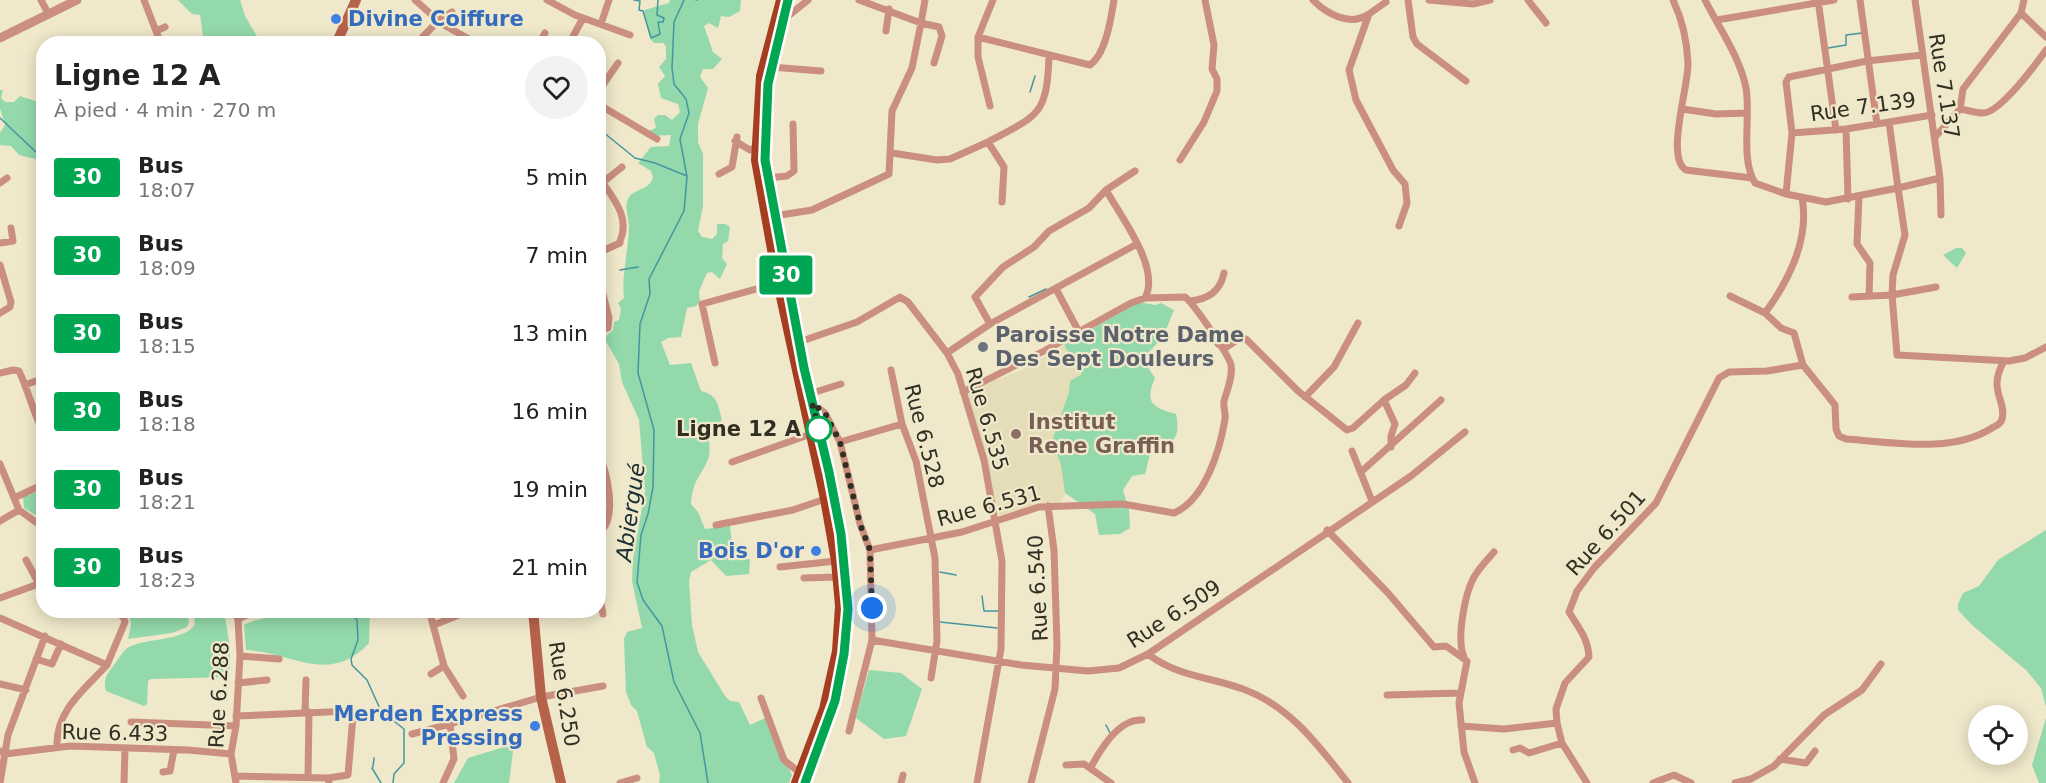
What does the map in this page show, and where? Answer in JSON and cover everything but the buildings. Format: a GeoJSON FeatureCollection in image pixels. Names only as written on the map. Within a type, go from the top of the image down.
{"type":"FeatureCollection","features":[{"type":"Feature","properties":{"kind":"main road"},"geometry":{"type":"LineString","coordinates":[[339,36],[356,0]]}},
{"type":"Feature","properties":{"kind":"main road"},"geometry":{"type":"LineString","coordinates":[[781,0],[761,76],[755,148],[759,190],[778,283],[841,534],[848,609],[844,654],[835,701],[800,780]]}},
{"type":"Feature","properties":{"kind":"main road"},"geometry":{"type":"LineString","coordinates":[[788,0],[771,67],[765,103],[766,178],[799,342],[811,434],[837,561],[840,606],[837,651],[824,709],[800,780]]}},
{"type":"Feature","properties":{"kind":"main road","name":"Rue 6.250"},"geometry":{"type":"LineString","coordinates":[[534,618],[541,697],[561,783]]}},
{"type":"Feature","properties":{"kind":"street"},"geometry":{"type":"LineString","coordinates":[[41,0],[49,15]]}},
{"type":"Feature","properties":{"kind":"street"},"geometry":{"type":"LineString","coordinates":[[1,36],[77,0]]}},
{"type":"Feature","properties":{"kind":"street"},"geometry":{"type":"LineString","coordinates":[[144,0],[158,36]]}},
{"type":"Feature","properties":{"kind":"street"},"geometry":{"type":"LineString","coordinates":[[415,0],[438,21],[464,36]]}},
{"type":"Feature","properties":{"kind":"street"},"geometry":{"type":"LineString","coordinates":[[547,0],[583,18],[630,35]]}},
{"type":"Feature","properties":{"kind":"street"},"geometry":{"type":"LineString","coordinates":[[601,24],[609,0]]}},
{"type":"Feature","properties":{"kind":"street"},"geometry":{"type":"LineString","coordinates":[[782,21],[808,0]]}},
{"type":"Feature","properties":{"kind":"street"},"geometry":{"type":"LineString","coordinates":[[859,0],[889,9],[921,23],[939,27],[941,31],[934,63]]}},
{"type":"Feature","properties":{"kind":"street"},"geometry":{"type":"LineString","coordinates":[[774,216],[812,210],[885,178],[889,174],[892,153],[892,111],[912,68],[925,0]]}},
{"type":"Feature","properties":{"kind":"street"},"geometry":{"type":"LineString","coordinates":[[990,106],[978,57],[978,37],[993,0]]}},
{"type":"Feature","properties":{"kind":"street"},"geometry":{"type":"LineString","coordinates":[[978,37],[1085,65],[1094,63],[1110,28],[1114,0]]}},
{"type":"Feature","properties":{"kind":"street"},"geometry":{"type":"LineString","coordinates":[[1180,160],[1204,122],[1217,91],[1217,79],[1212,69],[1214,45],[1205,0]]}},
{"type":"Feature","properties":{"kind":"street"},"geometry":{"type":"LineString","coordinates":[[1312,0],[1340,19],[1362,19],[1387,1]]}},
{"type":"Feature","properties":{"kind":"street"},"geometry":{"type":"LineString","coordinates":[[1408,0],[1413,37],[1417,44],[1466,81]]}},
{"type":"Feature","properties":{"kind":"street"},"geometry":{"type":"LineString","coordinates":[[1430,0],[1473,4],[1490,0]]}},
{"type":"Feature","properties":{"kind":"street"},"geometry":{"type":"LineString","coordinates":[[1528,0],[1546,23]]}},
{"type":"Feature","properties":{"kind":"street"},"geometry":{"type":"LineString","coordinates":[[1685,0],[1674,2],[1683,30],[1688,63],[1677,135],[1682,168],[1752,178]]}},
{"type":"Feature","properties":{"kind":"street"},"geometry":{"type":"LineString","coordinates":[[1705,0],[1741,70],[1746,89],[1748,167],[1752,178],[1763,188],[1826,202],[1940,178]]}},
{"type":"Feature","properties":{"kind":"street"},"geometry":{"type":"LineString","coordinates":[[1776,0],[1777,9]]}},
{"type":"Feature","properties":{"kind":"street"},"geometry":{"type":"LineString","coordinates":[[1717,20],[1833,0]]}},
{"type":"Feature","properties":{"kind":"street"},"geometry":{"type":"LineString","coordinates":[[1860,0],[1876,124]]}},
{"type":"Feature","properties":{"kind":"street","name":"Rue 7.137"},"geometry":{"type":"LineString","coordinates":[[1915,0],[1936,136],[1941,215]]}},
{"type":"Feature","properties":{"kind":"street"},"geometry":{"type":"LineString","coordinates":[[1936,136],[1960,109],[1962,89],[2021,13],[2024,0]]}},
{"type":"Feature","properties":{"kind":"street"},"geometry":{"type":"LineString","coordinates":[[1818,1],[1836,130]]}},
{"type":"Feature","properties":{"kind":"street"},"geometry":{"type":"LineString","coordinates":[[886,31],[889,9]]}},
{"type":"Feature","properties":{"kind":"street"},"geometry":{"type":"LineString","coordinates":[[424,36],[438,21],[452,12]]}},
{"type":"Feature","properties":{"kind":"street"},"geometry":{"type":"LineString","coordinates":[[2021,13],[2046,37]]}},
{"type":"Feature","properties":{"kind":"street"},"geometry":{"type":"LineString","coordinates":[[1369,14],[1349,70],[1356,100],[1393,170],[1405,184],[1407,203],[1399,226]]}},
{"type":"Feature","properties":{"kind":"street"},"geometry":{"type":"LineString","coordinates":[[573,36],[583,18]]}},
{"type":"Feature","properties":{"kind":"street"},"geometry":{"type":"LineString","coordinates":[[156,31],[165,27]]}},
{"type":"Feature","properties":{"kind":"street"},"geometry":{"type":"LineString","coordinates":[[1960,109],[1981,113],[1992,109],[2012,92],[2046,50]]}},
{"type":"Feature","properties":{"kind":"street","name":"Rue 7.139"},"geometry":{"type":"LineString","coordinates":[[1922,55],[1867,61],[1787,79],[1792,133],[1846,129],[1932,115]]}},
{"type":"Feature","properties":{"kind":"street"},"geometry":{"type":"LineString","coordinates":[[892,153],[950,159],[988,142],[1037,114],[1047,91],[1050,56]]}},
{"type":"Feature","properties":{"kind":"street"},"geometry":{"type":"LineString","coordinates":[[606,80],[618,63]]}},
{"type":"Feature","properties":{"kind":"street"},"geometry":{"type":"LineString","coordinates":[[771,67],[821,70]]}},
{"type":"Feature","properties":{"kind":"street"},"geometry":{"type":"LineString","coordinates":[[606,109],[657,140]]}},
{"type":"Feature","properties":{"kind":"street"},"geometry":{"type":"LineString","coordinates":[[1682,109],[1716,114],[1747,113]]}},
{"type":"Feature","properties":{"kind":"street"},"geometry":{"type":"LineString","coordinates":[[1889,122],[1905,235],[1893,275],[1895,351],[1900,357],[2004,361],[2025,358],[2046,346]]}},
{"type":"Feature","properties":{"kind":"street"},"geometry":{"type":"LineString","coordinates":[[766,178],[787,176],[794,171],[793,124]]}},
{"type":"Feature","properties":{"kind":"street"},"geometry":{"type":"LineString","coordinates":[[1846,129],[1848,199]]}},
{"type":"Feature","properties":{"kind":"street"},"geometry":{"type":"LineString","coordinates":[[1786,194],[1792,133]]}},
{"type":"Feature","properties":{"kind":"street"},"geometry":{"type":"LineString","coordinates":[[719,174],[732,167],[736,139],[750,150],[755,148]]}},
{"type":"Feature","properties":{"kind":"street"},"geometry":{"type":"LineString","coordinates":[[988,142],[1004,167],[1002,202]]}},
{"type":"Feature","properties":{"kind":"street"},"geometry":{"type":"LineString","coordinates":[[606,176],[622,167]]}},
{"type":"Feature","properties":{"kind":"street"},"geometry":{"type":"LineString","coordinates":[[990,324],[976,301],[976,292],[1003,267],[1034,247],[1049,231],[1089,208],[1106,190],[1135,171]]}},
{"type":"Feature","properties":{"kind":"street"},"geometry":{"type":"LineString","coordinates":[[0,183],[7,178]]}},
{"type":"Feature","properties":{"kind":"street"},"geometry":{"type":"LineString","coordinates":[[606,188],[621,212],[623,233],[621,243],[606,250]]}},
{"type":"Feature","properties":{"kind":"street"},"geometry":{"type":"LineString","coordinates":[[1106,190],[1144,257],[1149,283],[1145,298]]}},
{"type":"Feature","properties":{"kind":"street"},"geometry":{"type":"LineString","coordinates":[[1859,196],[1857,243],[1870,264],[1869,296]]}},
{"type":"Feature","properties":{"kind":"street"},"geometry":{"type":"LineString","coordinates":[[1765,313],[1785,286],[1796,260],[1802,220],[1802,198]]}},
{"type":"Feature","properties":{"kind":"street"},"geometry":{"type":"LineString","coordinates":[[0,243],[13,242],[11,228]]}},
{"type":"Feature","properties":{"kind":"street","name":"Rue 6.535"},"geometry":{"type":"LineString","coordinates":[[977,783],[999,661],[1002,578],[995,520],[984,460],[954,364],[947,353],[990,324],[1137,244]]}},
{"type":"Feature","properties":{"kind":"street"},"geometry":{"type":"LineString","coordinates":[[0,265],[11,302],[9,307],[0,313]]}},
{"type":"Feature","properties":{"kind":"street"},"geometry":{"type":"LineString","coordinates":[[963,392],[1131,303],[1145,298],[1185,297],[1190,301],[1202,299],[1221,286],[1224,273]]}},
{"type":"Feature","properties":{"kind":"street"},"geometry":{"type":"LineString","coordinates":[[715,363],[702,304],[778,283]]}},
{"type":"Feature","properties":{"kind":"street"},"geometry":{"type":"LineString","coordinates":[[1852,297],[1892,295],[1936,287]]}},
{"type":"Feature","properties":{"kind":"street"},"geometry":{"type":"LineString","coordinates":[[1056,289],[1079,332]]}},
{"type":"Feature","properties":{"kind":"street"},"geometry":{"type":"LineString","coordinates":[[1730,296],[1765,313],[1781,328],[1794,333],[1803,365],[1835,405],[1836,429],[1839,436],[1846,439],[1940,443],[1964,441],[2000,423],[2003,417],[1996,390],[1998,372],[2004,361]]}},
{"type":"Feature","properties":{"kind":"street"},"geometry":{"type":"LineString","coordinates":[[799,342],[857,322],[900,297],[908,302],[947,353]]}},
{"type":"Feature","properties":{"kind":"street","name":"Rue 6.531"},"geometry":{"type":"LineString","coordinates":[[870,550],[979,527],[995,520],[1048,506],[1123,504],[1164,513],[1181,510],[1199,490],[1218,451],[1226,418],[1224,403],[1228,393],[1231,364],[1190,301]]}},
{"type":"Feature","properties":{"kind":"street"},"geometry":{"type":"LineString","coordinates":[[606,306],[609,318],[606,329]]}},
{"type":"Feature","properties":{"kind":"street"},"geometry":{"type":"LineString","coordinates":[[1305,397],[1334,367],[1358,323]]}},
{"type":"Feature","properties":{"kind":"street"},"geometry":{"type":"LineString","coordinates":[[1218,344],[1225,348],[1241,339],[1246,339],[1305,397],[1347,430],[1353,428],[1406,384],[1415,373]]}},
{"type":"Feature","properties":{"kind":"street","name":"Rue 6.501"},"geometry":{"type":"LineString","coordinates":[[1587,783],[1562,743],[1557,723],[1556,708],[1561,690],[1589,657],[1581,628],[1569,612],[1569,605],[1594,568],[1656,503],[1719,378],[1729,372],[1767,371],[1803,365]]}},
{"type":"Feature","properties":{"kind":"street"},"geometry":{"type":"LineString","coordinates":[[0,373],[16,370],[25,385],[36,418]]}},
{"type":"Feature","properties":{"kind":"street","name":"Rue 6.528"},"geometry":{"type":"LineString","coordinates":[[891,370],[902,424],[916,461],[936,570],[936,652],[931,678]]}},
{"type":"Feature","properties":{"kind":"street"},"geometry":{"type":"LineString","coordinates":[[25,385],[36,381]]}},
{"type":"Feature","properties":{"kind":"street"},"geometry":{"type":"LineString","coordinates":[[841,384],[808,400],[825,413],[840,442],[860,524],[870,550],[872,640],[849,731]]}},
{"type":"Feature","properties":{"kind":"street"},"geometry":{"type":"LineString","coordinates":[[1384,400],[1395,424],[1390,436],[1391,447]]}},
{"type":"Feature","properties":{"kind":"street"},"geometry":{"type":"LineString","coordinates":[[1362,471],[1441,400]]}},
{"type":"Feature","properties":{"kind":"street"},"geometry":{"type":"LineString","coordinates":[[840,442],[902,424]]}},
{"type":"Feature","properties":{"kind":"street","name":"Rue 6.509"},"geometry":{"type":"LineString","coordinates":[[872,640],[936,652],[1055,669],[1109,670],[1148,654],[1328,530],[1411,476],[1465,432]]}},
{"type":"Feature","properties":{"kind":"street"},"geometry":{"type":"LineString","coordinates":[[732,462],[811,434]]}},
{"type":"Feature","properties":{"kind":"street"},"geometry":{"type":"LineString","coordinates":[[1352,452],[1362,471],[1372,501]]}},
{"type":"Feature","properties":{"kind":"street"},"geometry":{"type":"LineString","coordinates":[[0,464],[19,510],[36,522]]}},
{"type":"Feature","properties":{"kind":"street"},"geometry":{"type":"LineString","coordinates":[[606,473],[609,499],[606,524]]}},
{"type":"Feature","properties":{"kind":"street"},"geometry":{"type":"LineString","coordinates":[[14,498],[36,488]]}},
{"type":"Feature","properties":{"kind":"street"},"geometry":{"type":"LineString","coordinates":[[716,525],[793,510],[825,499]]}},
{"type":"Feature","properties":{"kind":"street","name":"Rue 6.540"},"geometry":{"type":"LineString","coordinates":[[1031,783],[1053,708],[1057,645],[1054,549],[1048,506]]}},
{"type":"Feature","properties":{"kind":"street"},"geometry":{"type":"LineString","coordinates":[[0,521],[19,510]]}},
{"type":"Feature","properties":{"kind":"street"},"geometry":{"type":"LineString","coordinates":[[1328,530],[1388,593],[1434,647],[1446,646],[1464,657]]}},
{"type":"Feature","properties":{"kind":"street"},"geometry":{"type":"LineString","coordinates":[[1475,783],[1464,752],[1459,693],[1467,666],[1459,646],[1464,612],[1474,576],[1494,552]]}},
{"type":"Feature","properties":{"kind":"street"},"geometry":{"type":"LineString","coordinates":[[26,560],[36,575]]}},
{"type":"Feature","properties":{"kind":"street"},"geometry":{"type":"LineString","coordinates":[[780,567],[837,561]]}},
{"type":"Feature","properties":{"kind":"street"},"geometry":{"type":"LineString","coordinates":[[804,578],[838,577]]}},
{"type":"Feature","properties":{"kind":"street"},"geometry":{"type":"LineString","coordinates":[[0,598],[36,585]]}},
{"type":"Feature","properties":{"kind":"street"},"geometry":{"type":"LineString","coordinates":[[0,618],[107,665]]}},
{"type":"Feature","properties":{"kind":"street"},"geometry":{"type":"LineString","coordinates":[[57,747],[59,728],[72,700],[107,665],[125,622],[123,618]]}},
{"type":"Feature","properties":{"kind":"street"},"geometry":{"type":"LineString","coordinates":[[432,618],[444,666],[463,696]]}},
{"type":"Feature","properties":{"kind":"street"},"geometry":{"type":"LineString","coordinates":[[434,625],[451,618]]}},
{"type":"Feature","properties":{"kind":"street","name":"Rue 6.288"},"geometry":{"type":"LineString","coordinates":[[236,780],[231,754],[236,726],[240,656],[238,619]]}},
{"type":"Feature","properties":{"kind":"street"},"geometry":{"type":"LineString","coordinates":[[2,783],[4,752],[8,735],[45,636]]}},
{"type":"Feature","properties":{"kind":"street"},"geometry":{"type":"LineString","coordinates":[[36,659],[52,664],[61,644]]}},
{"type":"Feature","properties":{"kind":"street"},"geometry":{"type":"LineString","coordinates":[[1148,654],[1168,668],[1245,690],[1281,708],[1300,724],[1348,783]]}},
{"type":"Feature","properties":{"kind":"street"},"geometry":{"type":"LineString","coordinates":[[240,656],[279,659]]}},
{"type":"Feature","properties":{"kind":"street"},"geometry":{"type":"LineString","coordinates":[[1735,783],[1751,779],[1774,766],[1824,715],[1862,690],[1881,664]]}},
{"type":"Feature","properties":{"kind":"street"},"geometry":{"type":"LineString","coordinates":[[431,674],[444,666]]}},
{"type":"Feature","properties":{"kind":"street"},"geometry":{"type":"LineString","coordinates":[[238,683],[267,680]]}},
{"type":"Feature","properties":{"kind":"street"},"geometry":{"type":"LineString","coordinates":[[306,680],[308,777]]}},
{"type":"Feature","properties":{"kind":"street"},"geometry":{"type":"LineString","coordinates":[[0,684],[26,690]]}},
{"type":"Feature","properties":{"kind":"street"},"geometry":{"type":"LineString","coordinates":[[412,734],[541,697],[603,686]]}},
{"type":"Feature","properties":{"kind":"street"},"geometry":{"type":"LineString","coordinates":[[1387,695],[1459,693]]}},
{"type":"Feature","properties":{"kind":"street"},"geometry":{"type":"LineString","coordinates":[[761,698],[784,760],[800,780]]}},
{"type":"Feature","properties":{"kind":"street"},"geometry":{"type":"LineString","coordinates":[[236,716],[351,711],[353,716],[348,775],[329,780],[308,777],[288,780],[236,780]]}},
{"type":"Feature","properties":{"kind":"street"},"geometry":{"type":"LineString","coordinates":[[1090,767],[1100,749],[1122,727],[1134,720],[1142,720]]}},
{"type":"Feature","properties":{"kind":"street"},"geometry":{"type":"LineString","coordinates":[[131,722],[236,726]]}},
{"type":"Feature","properties":{"kind":"street"},"geometry":{"type":"LineString","coordinates":[[1461,726],[1504,729],[1557,723]]}},
{"type":"Feature","properties":{"kind":"street"},"geometry":{"type":"LineString","coordinates":[[443,783],[454,759],[450,724]]}},
{"type":"Feature","properties":{"kind":"street"},"geometry":{"type":"LineString","coordinates":[[1513,750],[1520,748],[1529,753],[1562,743]]}},
{"type":"Feature","properties":{"kind":"street","name":"Rue 6.433"},"geometry":{"type":"LineString","coordinates":[[4,752],[57,747],[231,754]]}},
{"type":"Feature","properties":{"kind":"street"},"geometry":{"type":"LineString","coordinates":[[124,783],[125,748]]}},
{"type":"Feature","properties":{"kind":"street"},"geometry":{"type":"LineString","coordinates":[[162,772],[170,771],[174,750]]}},
{"type":"Feature","properties":{"kind":"street"},"geometry":{"type":"LineString","coordinates":[[1780,759],[1806,763],[1815,751]]}},
{"type":"Feature","properties":{"kind":"street"},"geometry":{"type":"LineString","coordinates":[[1066,765],[1084,764],[1111,783]]}},
{"type":"Feature","properties":{"kind":"street"},"geometry":{"type":"LineString","coordinates":[[901,783],[903,775]]}},
{"type":"Feature","properties":{"kind":"street"},"geometry":{"type":"LineString","coordinates":[[1653,783],[1674,775],[1691,783]]}},
{"type":"Feature","properties":{"kind":"street"},"geometry":{"type":"LineString","coordinates":[[620,783],[632,780]]}},
{"type":"Feature","properties":{"kind":"shaded area","name":"Institut Rene Graffin"},"geometry":{"type":"Polygon","coordinates":[[[1064,345],[1082,374],[1070,381],[1069,392],[1052,441],[1061,465],[1065,493],[1059,506],[1033,507],[999,516],[967,391],[1022,370],[1064,345]]]}},
{"type":"Feature","properties":{"kind":"green space"},"geometry":{"type":"Polygon","coordinates":[[[178,0],[240,0],[245,16],[257,36],[203,36],[200,15],[192,14],[178,0]]]}},
{"type":"Feature","properties":{"kind":"green space"},"geometry":{"type":"Polygon","coordinates":[[[670,0],[741,0],[740,11],[729,17],[721,16],[718,28],[709,23],[704,26],[713,52],[722,59],[713,69],[703,69],[700,77],[708,88],[698,124],[698,142],[703,154],[703,206],[698,231],[702,237],[712,239],[717,234],[717,224],[730,227],[728,241],[723,244],[722,258],[727,264],[720,279],[712,272],[707,273],[699,291],[700,302],[696,306],[687,308],[681,337],[668,338],[661,342],[670,365],[691,363],[701,391],[714,398],[722,420],[715,426],[709,437],[709,457],[694,486],[691,504],[698,512],[705,529],[730,526],[734,559],[750,559],[749,574],[726,576],[711,560],[691,572],[689,581],[692,625],[698,652],[725,696],[730,701],[739,702],[750,725],[765,718],[792,775],[789,783],[659,783],[660,775],[654,753],[647,747],[637,711],[631,705],[626,692],[624,639],[627,632],[642,628],[632,581],[633,559],[645,491],[639,420],[622,382],[619,364],[606,341],[606,336],[613,330],[614,322],[619,320],[621,309],[618,303],[624,298],[629,225],[628,200],[632,194],[646,187],[653,177],[651,171],[638,163],[651,147],[669,146],[671,135],[649,136],[648,131],[656,128],[654,119],[658,115],[665,115],[672,120],[680,112],[678,104],[661,98],[658,84],[665,76],[659,67],[666,59],[666,46],[663,43],[654,43],[650,38],[644,10],[669,3],[670,0]]]}},
{"type":"Feature","properties":{"kind":"green space"},"geometry":{"type":"Polygon","coordinates":[[[0,90],[3,90],[1,98],[5,102],[14,102],[20,96],[36,101],[36,159],[19,155],[11,146],[0,145],[0,133],[5,125],[0,108],[0,90]]]}},
{"type":"Feature","properties":{"kind":"green space"},"geometry":{"type":"Polygon","coordinates":[[[1956,248],[1962,248],[1966,253],[1957,268],[1943,255],[1956,248]]]}},
{"type":"Feature","properties":{"kind":"green space"},"geometry":{"type":"Polygon","coordinates":[[[1139,302],[1155,305],[1161,303],[1174,310],[1163,337],[1147,354],[1147,366],[1155,378],[1150,393],[1151,399],[1156,407],[1176,414],[1177,432],[1172,441],[1150,454],[1145,474],[1132,476],[1123,490],[1129,510],[1130,528],[1120,534],[1099,535],[1095,514],[1065,493],[1061,465],[1052,441],[1069,392],[1070,381],[1082,374],[1064,345],[1139,302]]]}},
{"type":"Feature","properties":{"kind":"green space"},"geometry":{"type":"Polygon","coordinates":[[[36,492],[36,516],[24,508],[23,497],[36,492]]]}},
{"type":"Feature","properties":{"kind":"green space"},"geometry":{"type":"Polygon","coordinates":[[[2046,530],[2046,707],[2041,688],[2026,670],[1973,626],[1958,610],[1958,604],[1963,593],[1979,586],[1998,560],[2046,530]]]}},
{"type":"Feature","properties":{"kind":"green space"},"geometry":{"type":"Polygon","coordinates":[[[130,618],[188,618],[189,622],[187,627],[172,633],[128,639],[130,618]]]}},
{"type":"Feature","properties":{"kind":"green space"},"geometry":{"type":"Polygon","coordinates":[[[194,618],[225,618],[230,647],[229,677],[151,679],[148,681],[147,704],[144,706],[106,691],[105,682],[108,674],[129,647],[183,634],[195,624],[194,618]]]}},
{"type":"Feature","properties":{"kind":"green space"},"geometry":{"type":"Polygon","coordinates":[[[370,618],[369,643],[354,656],[339,663],[325,665],[246,650],[244,625],[259,619],[370,618]]]}},
{"type":"Feature","properties":{"kind":"green space"},"geometry":{"type":"Polygon","coordinates":[[[869,670],[901,673],[922,689],[906,736],[884,739],[856,718],[869,670]]]}},
{"type":"Feature","properties":{"kind":"green space"},"geometry":{"type":"Polygon","coordinates":[[[2046,718],[2046,783],[2039,783],[2032,765],[2046,718]]]}},
{"type":"Feature","properties":{"kind":"green space"},"geometry":{"type":"Polygon","coordinates":[[[514,744],[509,783],[454,783],[468,758],[514,744]]]}},
{"type":"Feature","properties":{"kind":"waterway"},"geometry":{"type":"LineString","coordinates":[[634,0],[640,1],[639,10],[643,11],[651,38],[660,34],[658,22],[663,22],[664,18],[657,15],[658,0]]}},
{"type":"Feature","properties":{"kind":"waterway","name":"Abiergué"},"geometry":{"type":"LineString","coordinates":[[684,0],[674,22],[672,68],[674,84],[686,99],[689,113],[680,139],[687,177],[684,211],[649,279],[650,294],[640,324],[638,373],[654,430],[653,487],[641,535],[637,582],[643,600],[662,626],[674,682],[700,733],[708,783]]}},
{"type":"Feature","properties":{"kind":"waterway"},"geometry":{"type":"LineString","coordinates":[[1828,48],[1846,45],[1846,35],[1862,33]]}},
{"type":"Feature","properties":{"kind":"waterway"},"geometry":{"type":"LineString","coordinates":[[1030,92],[1035,76]]}},
{"type":"Feature","properties":{"kind":"waterway"},"geometry":{"type":"LineString","coordinates":[[0,118],[36,152]]}},
{"type":"Feature","properties":{"kind":"waterway"},"geometry":{"type":"LineString","coordinates":[[606,134],[635,158],[655,163],[687,176]]}},
{"type":"Feature","properties":{"kind":"waterway"},"geometry":{"type":"LineString","coordinates":[[620,270],[638,267]]}},
{"type":"Feature","properties":{"kind":"waterway"},"geometry":{"type":"LineString","coordinates":[[1029,297],[1046,289]]}},
{"type":"Feature","properties":{"kind":"waterway"},"geometry":{"type":"LineString","coordinates":[[940,572],[956,575]]}},
{"type":"Feature","properties":{"kind":"waterway"},"geometry":{"type":"LineString","coordinates":[[982,596],[984,611],[998,611]]}},
{"type":"Feature","properties":{"kind":"waterway"},"geometry":{"type":"LineString","coordinates":[[355,618],[358,640],[351,659],[352,665],[367,680],[381,711],[404,729],[404,763],[394,774],[393,783]]}},
{"type":"Feature","properties":{"kind":"waterway"},"geometry":{"type":"LineString","coordinates":[[940,622],[997,628]]}},
{"type":"Feature","properties":{"kind":"waterway"},"geometry":{"type":"LineString","coordinates":[[1106,725],[1110,733]]}},
{"type":"Feature","properties":{"kind":"waterway"},"geometry":{"type":"LineString","coordinates":[[373,767],[374,758]]}},
{"type":"Feature","properties":{"kind":"waterway"},"geometry":{"type":"LineString","coordinates":[[372,768],[381,783]]}},
{"type":"Feature","properties":{"kind":"bus line","name":"30"},"geometry":{"type":"LineString","coordinates":[[788,0],[765,103],[766,178],[809,394],[829,472],[841,534],[848,609],[847,636],[835,701],[805,783]]}},
{"type":"Feature","properties":{"kind":"place","name":"Divine Coiffure"},"geometry":{"type":"Point","coordinates":[336,19]}},
{"type":"Feature","properties":{"kind":"place","name":"Paroisse Notre Dame Des Sept Douleurs"},"geometry":{"type":"Point","coordinates":[983,347]}},
{"type":"Feature","properties":{"kind":"place","name":"Ligne 12 A"},"geometry":{"type":"Point","coordinates":[819,429]}},
{"type":"Feature","properties":{"kind":"place","name":"Institut Rene Graffin"},"geometry":{"type":"Point","coordinates":[1016,434]}},
{"type":"Feature","properties":{"kind":"place","name":"Bois D'or"},"geometry":{"type":"Point","coordinates":[816,551]}},
{"type":"Feature","properties":{"kind":"place","name":"Merden Express Pressing"},"geometry":{"type":"Point","coordinates":[535,726]}},
{"type":"Feature","properties":{"kind":"route"},"geometry":{"type":"LineString","coordinates":[[819,429],[820,433],[812,403],[825,413],[840,442],[853,499],[870,550],[872,608]]}}]}
